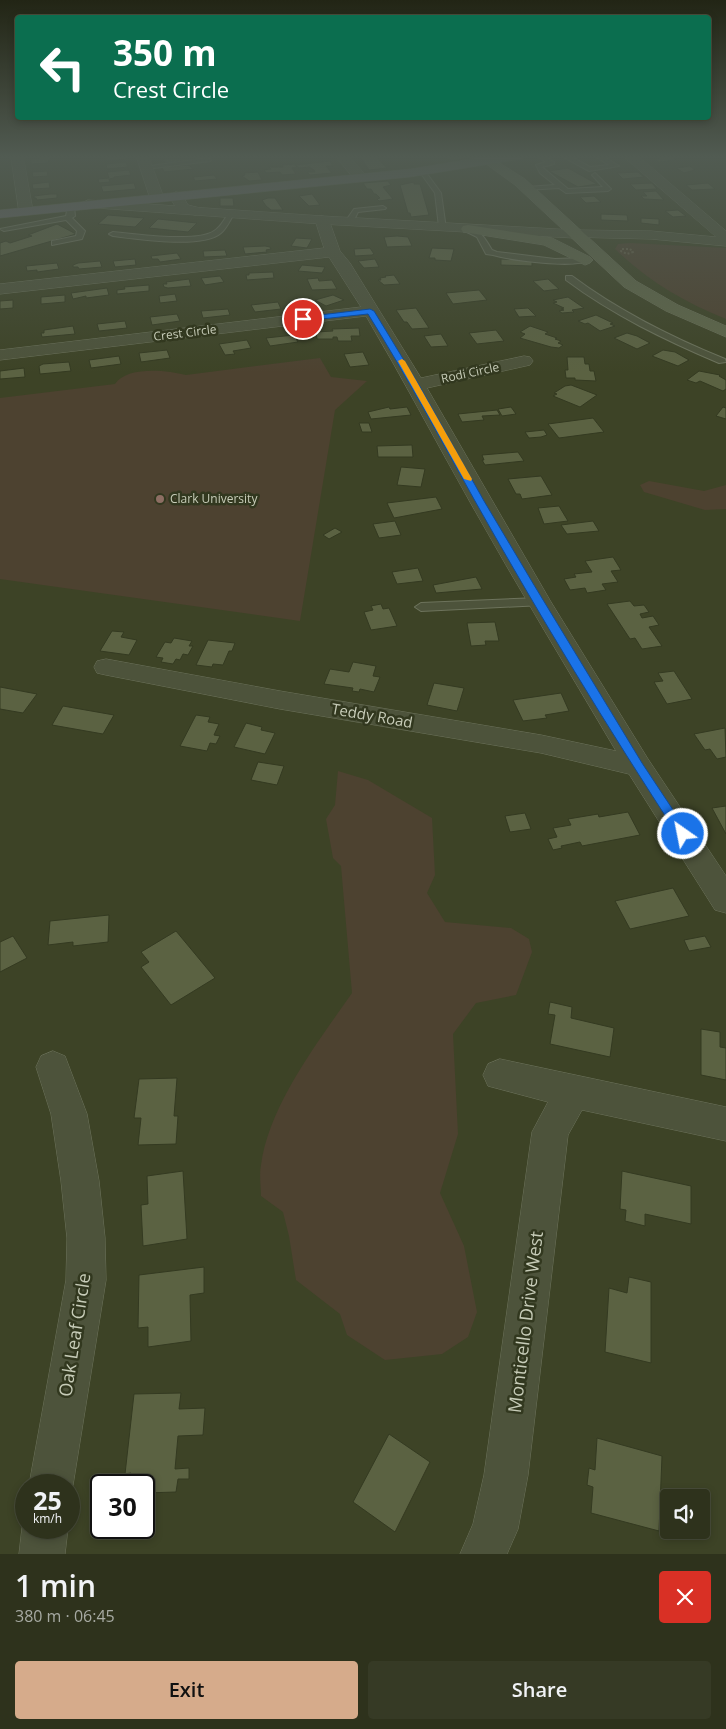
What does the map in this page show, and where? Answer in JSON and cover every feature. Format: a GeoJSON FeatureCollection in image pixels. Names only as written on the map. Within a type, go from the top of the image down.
{"type":"FeatureCollection","features":[{"type":"Feature","properties":{"kind":"main road"},"geometry":{"type":"LineString","coordinates":[[567,228],[610,267],[637,288],[672,308],[726,332]]}},
{"type":"Feature","properties":{"kind":"main road"},"geometry":{"type":"LineString","coordinates":[[468,229],[547,241],[585,260]]}},
{"type":"Feature","properties":{"kind":"main road"},"geometry":{"type":"LineString","coordinates":[[574,234],[574,246],[612,288],[627,299],[725,357]]}},
{"type":"Feature","properties":{"kind":"street"},"geometry":{"type":"LineString","coordinates":[[325,228],[334,252],[416,385],[480,501],[539,602],[638,766],[726,901]]}},
{"type":"Feature","properties":{"kind":"street"},"geometry":{"type":"LineString","coordinates":[[450,228],[574,234],[646,235],[726,242]]}},
{"type":"Feature","properties":{"kind":"street"},"geometry":{"type":"LineString","coordinates":[[714,228],[726,238]]}},
{"type":"Feature","properties":{"kind":"street"},"geometry":{"type":"LineString","coordinates":[[0,289],[334,252]]}},
{"type":"Feature","properties":{"kind":"street","name":"Crest Circle"},"geometry":{"type":"LineString","coordinates":[[0,355],[370,311]]}},
{"type":"Feature","properties":{"kind":"street","name":"Rodi Circle"},"geometry":{"type":"LineString","coordinates":[[416,385],[524,361]]}},
{"type":"Feature","properties":{"kind":"street","name":"Teddy Road"},"geometry":{"type":"LineString","coordinates":[[106,667],[280,700],[541,744],[638,766]]}},
{"type":"Feature","properties":{"kind":"street","name":"Oak Leaf Circle"},"geometry":{"type":"LineString","coordinates":[[54,1067],[69,1114],[80,1181],[86,1247],[86,1280],[54,1474]]}},
{"type":"Feature","properties":{"kind":"street"},"geometry":{"type":"LineString","coordinates":[[500,1075],[726,1124]]}},
{"type":"Feature","properties":{"kind":"street","name":"Monticello Drive West"},"geometry":{"type":"LineString","coordinates":[[483,1554],[495,1529],[506,1475],[550,1132],[573,1092]]}},
{"type":"Feature","properties":{"kind":"street"},"geometry":{"type":"LineString","coordinates":[[42,1554],[44,1539]]}},
{"type":"Feature","properties":{"kind":"lane"},"geometry":{"type":"LineString","coordinates":[[4,229],[10,228]]}},
{"type":"Feature","properties":{"kind":"lane"},"geometry":{"type":"LineString","coordinates":[[55,243],[79,237],[80,231],[78,228]]}},
{"type":"Feature","properties":{"kind":"lane"},"geometry":{"type":"LineString","coordinates":[[114,234],[163,239],[207,237],[217,233],[221,228]]}},
{"type":"Feature","properties":{"kind":"lane"},"geometry":{"type":"LineString","coordinates":[[468,229],[480,236],[489,252],[503,257],[552,262],[585,260]]}},
{"type":"Feature","properties":{"kind":"lane"},"geometry":{"type":"LineString","coordinates":[[569,278],[591,295],[627,317],[725,357]]}},
{"type":"Feature","properties":{"kind":"lane"},"geometry":{"type":"LineString","coordinates":[[421,607],[539,602]]}},
{"type":"Feature","properties":{"kind":"shaded area"},"geometry":{"type":"Polygon","coordinates":[[[618,244],[726,248],[726,319],[667,290],[640,271],[615,249],[618,244]]]}},
{"type":"Feature","properties":{"kind":"shaded area","name":"Clark University"},"geometry":{"type":"Polygon","coordinates":[[[320,358],[331,377],[367,381],[335,410],[300,621],[0,579],[0,398],[115,384],[128,374],[137,372],[158,371],[186,375],[320,358]]]}},
{"type":"Feature","properties":{"kind":"shaded area"},"geometry":{"type":"Polygon","coordinates":[[[649,481],[704,491],[726,485],[726,509],[705,510],[644,492],[640,485],[649,481]]]}},
{"type":"Feature","properties":{"kind":"shaded area"},"geometry":{"type":"Polygon","coordinates":[[[338,771],[368,780],[432,818],[435,875],[427,893],[445,922],[511,928],[529,939],[532,952],[516,995],[476,1003],[453,1034],[458,1134],[440,1193],[464,1246],[477,1312],[468,1337],[442,1354],[385,1360],[347,1335],[340,1314],[296,1280],[283,1212],[261,1196],[261,1165],[266,1142],[284,1097],[310,1053],[352,993],[341,866],[333,858],[326,819],[335,805],[338,771]]]}},
{"type":"Feature","properties":{"kind":"building"},"geometry":{"type":"Polygon","coordinates":[[[48,228],[64,228],[76,234],[0,256],[0,243],[6,241],[10,243],[32,236],[28,235],[48,228]]]}},
{"type":"Feature","properties":{"kind":"building"},"geometry":{"type":"Polygon","coordinates":[[[149,228],[192,228],[188,232],[149,228]]]}},
{"type":"Feature","properties":{"kind":"building"},"geometry":{"type":"Polygon","coordinates":[[[384,237],[408,237],[412,246],[387,247],[384,237]]]}},
{"type":"Feature","properties":{"kind":"building"},"geometry":{"type":"Polygon","coordinates":[[[296,238],[312,239],[307,248],[291,246],[296,238]]]}},
{"type":"Feature","properties":{"kind":"building"},"geometry":{"type":"Polygon","coordinates":[[[265,246],[271,249],[266,250],[267,252],[245,254],[243,247],[265,246]]]}},
{"type":"Feature","properties":{"kind":"building"},"geometry":{"type":"Polygon","coordinates":[[[370,248],[374,254],[355,256],[354,249],[370,248]]]}},
{"type":"Feature","properties":{"kind":"building"},"geometry":{"type":"Polygon","coordinates":[[[432,248],[454,249],[451,261],[429,258],[432,248]]]}},
{"type":"Feature","properties":{"kind":"building"},"geometry":{"type":"Polygon","coordinates":[[[225,250],[227,256],[204,257],[203,251],[225,250]]]}},
{"type":"Feature","properties":{"kind":"building"},"geometry":{"type":"Polygon","coordinates":[[[177,253],[181,259],[160,262],[158,259],[152,259],[151,256],[177,253]]]}},
{"type":"Feature","properties":{"kind":"building"},"geometry":{"type":"Polygon","coordinates":[[[135,259],[136,265],[115,267],[113,261],[135,259]]]}},
{"type":"Feature","properties":{"kind":"building"},"geometry":{"type":"Polygon","coordinates":[[[375,259],[379,267],[364,268],[358,261],[375,259]]]}},
{"type":"Feature","properties":{"kind":"building"},"geometry":{"type":"Polygon","coordinates":[[[501,259],[532,260],[532,266],[501,265],[501,259]]]}},
{"type":"Feature","properties":{"kind":"building"},"geometry":{"type":"Polygon","coordinates":[[[100,261],[102,267],[79,269],[78,267],[73,267],[73,265],[78,263],[100,261]]]}},
{"type":"Feature","properties":{"kind":"building"},"geometry":{"type":"Polygon","coordinates":[[[57,263],[59,269],[37,272],[37,270],[27,271],[26,266],[57,263]]]}},
{"type":"Feature","properties":{"kind":"building"},"geometry":{"type":"Polygon","coordinates":[[[302,265],[325,267],[322,273],[298,271],[302,265]]]}},
{"type":"Feature","properties":{"kind":"building"},"geometry":{"type":"Polygon","coordinates":[[[273,272],[274,278],[247,280],[246,275],[249,275],[249,273],[273,272]]]}},
{"type":"Feature","properties":{"kind":"building"},"geometry":{"type":"Polygon","coordinates":[[[394,275],[400,284],[384,285],[378,280],[385,276],[394,275]]]}},
{"type":"Feature","properties":{"kind":"building"},"geometry":{"type":"Polygon","coordinates":[[[220,276],[224,282],[205,285],[201,278],[220,276]]]}},
{"type":"Feature","properties":{"kind":"building"},"geometry":{"type":"Polygon","coordinates":[[[318,278],[319,281],[332,280],[337,289],[312,290],[307,279],[318,278]]]}},
{"type":"Feature","properties":{"kind":"building"},"geometry":{"type":"Polygon","coordinates":[[[189,279],[191,286],[168,288],[164,287],[163,284],[167,284],[166,282],[189,279]]]}},
{"type":"Feature","properties":{"kind":"building"},"geometry":{"type":"Polygon","coordinates":[[[548,279],[559,289],[544,291],[533,281],[548,279]]]}},
{"type":"Feature","properties":{"kind":"building"},"geometry":{"type":"Polygon","coordinates":[[[149,285],[149,291],[117,294],[117,290],[125,289],[124,287],[149,285]]]}},
{"type":"Feature","properties":{"kind":"building"},"geometry":{"type":"Polygon","coordinates":[[[107,288],[109,295],[86,298],[86,296],[73,299],[71,293],[107,288]]]}},
{"type":"Feature","properties":{"kind":"building"},"geometry":{"type":"Polygon","coordinates":[[[479,290],[487,300],[453,304],[446,293],[479,290]]]}},
{"type":"Feature","properties":{"kind":"building"},"geometry":{"type":"Polygon","coordinates":[[[175,294],[177,301],[160,303],[159,296],[175,294]]]}},
{"type":"Feature","properties":{"kind":"building"},"geometry":{"type":"Polygon","coordinates":[[[65,295],[65,302],[41,304],[41,297],[65,295]]]}},
{"type":"Feature","properties":{"kind":"building"},"geometry":{"type":"Polygon","coordinates":[[[333,295],[344,300],[326,306],[315,300],[333,295]]]}},
{"type":"Feature","properties":{"kind":"building"},"geometry":{"type":"Polygon","coordinates":[[[568,297],[584,308],[572,310],[574,312],[562,313],[559,311],[564,310],[561,309],[564,308],[553,303],[557,302],[553,300],[568,297]]]}},
{"type":"Feature","properties":{"kind":"building"},"geometry":{"type":"Polygon","coordinates":[[[13,300],[13,308],[0,309],[0,301],[13,300]]]}},
{"type":"Feature","properties":{"kind":"building"},"geometry":{"type":"Polygon","coordinates":[[[278,302],[281,309],[255,312],[251,305],[278,302]]]}},
{"type":"Feature","properties":{"kind":"building"},"geometry":{"type":"Polygon","coordinates":[[[416,308],[429,328],[412,329],[407,322],[404,322],[396,310],[416,308]]]}},
{"type":"Feature","properties":{"kind":"building"},"geometry":{"type":"Polygon","coordinates":[[[528,308],[536,316],[519,317],[514,309],[528,308]]]}},
{"type":"Feature","properties":{"kind":"building"},"geometry":{"type":"Polygon","coordinates":[[[228,309],[230,315],[203,318],[201,311],[228,309]]]}},
{"type":"Feature","properties":{"kind":"building"},"geometry":{"type":"Polygon","coordinates":[[[177,314],[180,321],[152,325],[150,317],[177,314]]]}},
{"type":"Feature","properties":{"kind":"building"},"geometry":{"type":"Polygon","coordinates":[[[596,315],[613,323],[610,324],[615,326],[600,331],[588,323],[585,324],[578,321],[596,315]]]}},
{"type":"Feature","properties":{"kind":"building"},"geometry":{"type":"Polygon","coordinates":[[[125,321],[127,328],[99,331],[97,324],[125,321]]]}},
{"type":"Feature","properties":{"kind":"building"},"geometry":{"type":"Polygon","coordinates":[[[73,326],[75,334],[42,337],[41,333],[44,333],[44,330],[73,326]]]}},
{"type":"Feature","properties":{"kind":"building"},"geometry":{"type":"Polygon","coordinates":[[[530,326],[548,332],[545,334],[557,338],[555,339],[561,341],[558,343],[563,345],[559,348],[551,347],[520,338],[525,334],[520,332],[530,326]]]}},
{"type":"Feature","properties":{"kind":"building"},"geometry":{"type":"Polygon","coordinates":[[[359,328],[360,336],[351,336],[352,341],[338,341],[337,337],[333,337],[333,339],[317,339],[316,332],[333,331],[332,329],[359,328]]]}},
{"type":"Feature","properties":{"kind":"building"},"geometry":{"type":"Polygon","coordinates":[[[496,330],[504,341],[477,344],[469,333],[496,330]]]}},
{"type":"Feature","properties":{"kind":"building"},"geometry":{"type":"Polygon","coordinates":[[[627,333],[650,343],[637,349],[614,338],[627,333]]]}},
{"type":"Feature","properties":{"kind":"building"},"geometry":{"type":"Polygon","coordinates":[[[441,334],[448,346],[431,347],[424,336],[441,334]]]}},
{"type":"Feature","properties":{"kind":"building"},"geometry":{"type":"Polygon","coordinates":[[[294,335],[298,342],[270,346],[266,338],[294,335]]]}},
{"type":"Feature","properties":{"kind":"building"},"geometry":{"type":"Polygon","coordinates":[[[247,340],[251,348],[233,351],[235,354],[225,355],[219,344],[247,340]]]}},
{"type":"Feature","properties":{"kind":"building"},"geometry":{"type":"Polygon","coordinates":[[[167,350],[170,358],[141,362],[139,353],[167,350]]]}},
{"type":"Feature","properties":{"kind":"building"},"geometry":{"type":"Polygon","coordinates":[[[663,350],[675,352],[689,360],[678,366],[652,356],[663,350]]]}},
{"type":"Feature","properties":{"kind":"building"},"geometry":{"type":"Polygon","coordinates":[[[363,352],[369,365],[350,367],[344,354],[363,352]]]}},
{"type":"Feature","properties":{"kind":"building"},"geometry":{"type":"Polygon","coordinates":[[[119,356],[121,364],[91,368],[89,360],[119,356]]]}},
{"type":"Feature","properties":{"kind":"building"},"geometry":{"type":"Polygon","coordinates":[[[567,357],[584,357],[585,364],[589,364],[590,371],[594,371],[596,381],[566,378],[565,370],[568,370],[567,357]]]}},
{"type":"Feature","properties":{"kind":"building"},"geometry":{"type":"Polygon","coordinates":[[[69,362],[71,371],[40,374],[39,366],[43,364],[69,362]]]}},
{"type":"Feature","properties":{"kind":"building"},"geometry":{"type":"Polygon","coordinates":[[[24,368],[25,377],[0,379],[0,371],[24,368]]]}},
{"type":"Feature","properties":{"kind":"building"},"geometry":{"type":"Polygon","coordinates":[[[699,371],[720,375],[726,380],[726,389],[723,391],[700,381],[696,383],[687,380],[699,371]]]}},
{"type":"Feature","properties":{"kind":"building"},"geometry":{"type":"Polygon","coordinates":[[[571,385],[597,395],[580,407],[553,396],[557,394],[554,393],[565,386],[571,385]]]}},
{"type":"Feature","properties":{"kind":"building"},"geometry":{"type":"Polygon","coordinates":[[[389,407],[390,409],[407,407],[411,415],[371,419],[368,412],[389,407]]]}},
{"type":"Feature","properties":{"kind":"building"},"geometry":{"type":"Polygon","coordinates":[[[511,407],[516,414],[502,416],[498,409],[511,407]]]}},
{"type":"Feature","properties":{"kind":"building"},"geometry":{"type":"Polygon","coordinates":[[[723,407],[726,408],[726,419],[716,416],[723,407]]]}},
{"type":"Feature","properties":{"kind":"building"},"geometry":{"type":"Polygon","coordinates":[[[497,410],[500,415],[482,416],[484,420],[462,422],[458,414],[497,410]]]}},
{"type":"Feature","properties":{"kind":"building"},"geometry":{"type":"Polygon","coordinates":[[[593,418],[604,432],[559,438],[548,424],[593,418]]]}},
{"type":"Feature","properties":{"kind":"building"},"geometry":{"type":"Polygon","coordinates":[[[359,423],[369,423],[372,432],[362,432],[359,423]]]}},
{"type":"Feature","properties":{"kind":"building"},"geometry":{"type":"Polygon","coordinates":[[[544,430],[547,435],[541,437],[529,438],[525,432],[544,430]]]}},
{"type":"Feature","properties":{"kind":"building"},"geometry":{"type":"Polygon","coordinates":[[[412,445],[413,457],[378,457],[377,446],[412,445]]]}},
{"type":"Feature","properties":{"kind":"building"},"geometry":{"type":"Polygon","coordinates":[[[518,452],[524,461],[485,465],[482,460],[484,460],[482,455],[518,452]]]}},
{"type":"Feature","properties":{"kind":"building"},"geometry":{"type":"Polygon","coordinates":[[[401,467],[425,469],[421,487],[397,485],[401,467]]]}},
{"type":"Feature","properties":{"kind":"building"},"geometry":{"type":"Polygon","coordinates":[[[541,476],[552,495],[522,499],[520,494],[516,494],[508,479],[541,476]]]}},
{"type":"Feature","properties":{"kind":"building"},"geometry":{"type":"Polygon","coordinates":[[[436,497],[442,509],[394,518],[387,503],[436,497]]]}},
{"type":"Feature","properties":{"kind":"building"},"geometry":{"type":"Polygon","coordinates":[[[559,506],[568,521],[544,524],[538,508],[559,506]]]}},
{"type":"Feature","properties":{"kind":"building"},"geometry":{"type":"Polygon","coordinates":[[[395,521],[401,535],[379,538],[373,524],[395,521]]]}},
{"type":"Feature","properties":{"kind":"building"},"geometry":{"type":"Polygon","coordinates":[[[593,521],[599,531],[567,534],[561,525],[593,521]]]}},
{"type":"Feature","properties":{"kind":"building"},"geometry":{"type":"Polygon","coordinates":[[[335,528],[342,532],[329,539],[323,535],[335,528]]]}},
{"type":"Feature","properties":{"kind":"building"},"geometry":{"type":"Polygon","coordinates":[[[613,557],[621,570],[611,571],[618,582],[602,584],[606,590],[587,593],[585,588],[570,590],[564,579],[576,577],[574,574],[592,572],[585,561],[613,557]]]}},
{"type":"Feature","properties":{"kind":"building"},"geometry":{"type":"Polygon","coordinates":[[[418,568],[423,581],[397,584],[392,572],[418,568]]]}},
{"type":"Feature","properties":{"kind":"building"},"geometry":{"type":"Polygon","coordinates":[[[476,577],[482,589],[436,593],[433,585],[476,577]]]}},
{"type":"Feature","properties":{"kind":"building"},"geometry":{"type":"Polygon","coordinates":[[[630,601],[634,606],[644,605],[649,612],[640,614],[642,618],[653,616],[659,625],[649,627],[662,646],[642,649],[635,638],[630,639],[607,604],[630,601]]]}},
{"type":"Feature","properties":{"kind":"building"},"geometry":{"type":"Polygon","coordinates":[[[381,604],[383,609],[389,608],[397,626],[371,630],[364,612],[373,610],[371,606],[381,604]]]}},
{"type":"Feature","properties":{"kind":"building"},"geometry":{"type":"Polygon","coordinates":[[[495,622],[499,641],[485,641],[486,645],[471,646],[467,623],[495,622]]]}},
{"type":"Feature","properties":{"kind":"building"},"geometry":{"type":"Polygon","coordinates":[[[112,631],[124,632],[121,637],[137,640],[129,655],[100,651],[112,631]]]}},
{"type":"Feature","properties":{"kind":"building"},"geometry":{"type":"Polygon","coordinates":[[[174,638],[192,641],[189,646],[193,646],[188,655],[183,654],[180,660],[176,659],[173,664],[161,662],[163,658],[156,657],[165,642],[171,643],[174,638]]]}},
{"type":"Feature","properties":{"kind":"building"},"geometry":{"type":"Polygon","coordinates":[[[208,640],[235,643],[223,665],[213,664],[212,667],[196,665],[208,640]]]}},
{"type":"Feature","properties":{"kind":"building"},"geometry":{"type":"Polygon","coordinates":[[[353,662],[376,666],[373,676],[380,677],[374,692],[360,689],[359,692],[352,691],[353,688],[324,684],[330,669],[349,672],[353,662]]]}},
{"type":"Feature","properties":{"kind":"building"},"geometry":{"type":"Polygon","coordinates":[[[674,671],[692,699],[667,704],[654,682],[663,681],[658,673],[674,671]]]}},
{"type":"Feature","properties":{"kind":"building"},"geometry":{"type":"Polygon","coordinates":[[[434,683],[464,688],[457,711],[427,705],[434,683]]]}},
{"type":"Feature","properties":{"kind":"building"},"geometry":{"type":"Polygon","coordinates":[[[0,687],[37,694],[23,713],[0,709],[0,687]]]}},
{"type":"Feature","properties":{"kind":"building"},"geometry":{"type":"Polygon","coordinates":[[[561,693],[569,711],[545,715],[547,718],[523,721],[513,700],[561,693]]]}},
{"type":"Feature","properties":{"kind":"building"},"geometry":{"type":"Polygon","coordinates":[[[63,706],[114,715],[103,734],[52,725],[63,706]]]}},
{"type":"Feature","properties":{"kind":"building"},"geometry":{"type":"Polygon","coordinates":[[[196,715],[210,717],[208,722],[219,724],[214,735],[220,736],[216,744],[210,743],[207,751],[180,746],[196,715]]]}},
{"type":"Feature","properties":{"kind":"building"},"geometry":{"type":"Polygon","coordinates":[[[246,723],[262,727],[261,730],[275,733],[265,754],[234,747],[246,723]]]}},
{"type":"Feature","properties":{"kind":"building"},"geometry":{"type":"Polygon","coordinates":[[[725,728],[726,757],[717,759],[710,749],[705,750],[694,734],[725,728]]]}},
{"type":"Feature","properties":{"kind":"building"},"geometry":{"type":"Polygon","coordinates":[[[258,762],[284,766],[277,785],[251,780],[258,762]]]}},
{"type":"Feature","properties":{"kind":"building"},"geometry":{"type":"Polygon","coordinates":[[[726,806],[726,834],[712,808],[726,806]]]}},
{"type":"Feature","properties":{"kind":"building"},"geometry":{"type":"Polygon","coordinates":[[[628,812],[640,835],[582,846],[580,842],[561,846],[562,848],[553,850],[548,839],[557,837],[553,828],[571,825],[568,819],[598,814],[599,817],[628,812]]]}},
{"type":"Feature","properties":{"kind":"building"},"geometry":{"type":"Polygon","coordinates":[[[525,813],[531,829],[510,832],[505,816],[525,813]]]}},
{"type":"Feature","properties":{"kind":"building"},"geometry":{"type":"Polygon","coordinates":[[[673,888],[689,916],[630,929],[615,901],[673,888]]]}},
{"type":"Feature","properties":{"kind":"building"},"geometry":{"type":"Polygon","coordinates":[[[109,915],[108,942],[73,946],[73,942],[48,945],[50,921],[109,915]]]}},
{"type":"Feature","properties":{"kind":"building"},"geometry":{"type":"Polygon","coordinates":[[[176,931],[215,978],[171,1005],[141,967],[149,962],[141,952],[176,931]]]}},
{"type":"Feature","properties":{"kind":"building"},"geometry":{"type":"Polygon","coordinates":[[[13,936],[27,958],[0,972],[0,942],[13,936]]]}},
{"type":"Feature","properties":{"kind":"building"},"geometry":{"type":"Polygon","coordinates":[[[705,936],[711,947],[689,951],[684,940],[705,936]]]}},
{"type":"Feature","properties":{"kind":"building"},"geometry":{"type":"Polygon","coordinates":[[[550,1002],[572,1007],[571,1018],[614,1028],[610,1057],[550,1044],[555,1015],[548,1014],[550,1002]]]}},
{"type":"Feature","properties":{"kind":"building"},"geometry":{"type":"Polygon","coordinates":[[[701,1029],[720,1032],[720,1047],[726,1048],[726,1080],[701,1075],[701,1029]]]}},
{"type":"Feature","properties":{"kind":"building"},"geometry":{"type":"Polygon","coordinates":[[[177,1078],[174,1116],[178,1116],[176,1144],[138,1145],[141,1118],[134,1118],[139,1079],[177,1078]]]}},
{"type":"Feature","properties":{"kind":"building"},"geometry":{"type":"Polygon","coordinates":[[[183,1171],[187,1239],[143,1246],[141,1205],[148,1204],[147,1176],[183,1171]]]}},
{"type":"Feature","properties":{"kind":"building"},"geometry":{"type":"Polygon","coordinates":[[[622,1171],[691,1186],[691,1224],[645,1214],[645,1226],[625,1221],[626,1210],[620,1209],[622,1171]]]}},
{"type":"Feature","properties":{"kind":"building"},"geometry":{"type":"Polygon","coordinates":[[[204,1267],[204,1293],[190,1295],[191,1341],[148,1347],[148,1327],[138,1328],[139,1275],[204,1267]]]}},
{"type":"Feature","properties":{"kind":"building"},"geometry":{"type":"Polygon","coordinates":[[[629,1277],[651,1282],[651,1363],[605,1352],[609,1288],[627,1293],[629,1277]]]}},
{"type":"Feature","properties":{"kind":"building"},"geometry":{"type":"Polygon","coordinates":[[[181,1393],[179,1409],[205,1408],[203,1435],[178,1436],[175,1469],[189,1468],[189,1479],[178,1479],[176,1492],[155,1493],[155,1474],[125,1474],[134,1394],[181,1393]]]}},
{"type":"Feature","properties":{"kind":"building"},"geometry":{"type":"Polygon","coordinates":[[[389,1434],[430,1462],[395,1532],[353,1502],[389,1434]]]}},
{"type":"Feature","properties":{"kind":"building"},"geometry":{"type":"Polygon","coordinates":[[[597,1438],[662,1456],[659,1531],[591,1513],[593,1487],[587,1485],[589,1468],[595,1470],[597,1438]]]}},
{"type":"Feature","properties":{"kind":"slow traffic"},"geometry":{"type":"LineString","coordinates":[[402,361],[468,479]]}},
{"type":"Feature","properties":{"kind":"place","name":"Clark University"},"geometry":{"type":"Point","coordinates":[160,499]}},
{"type":"Feature","properties":{"kind":"route"},"geometry":{"type":"LineString","coordinates":[[303,319],[370,311],[416,385],[529,585],[638,766],[683,834]]}}]}
